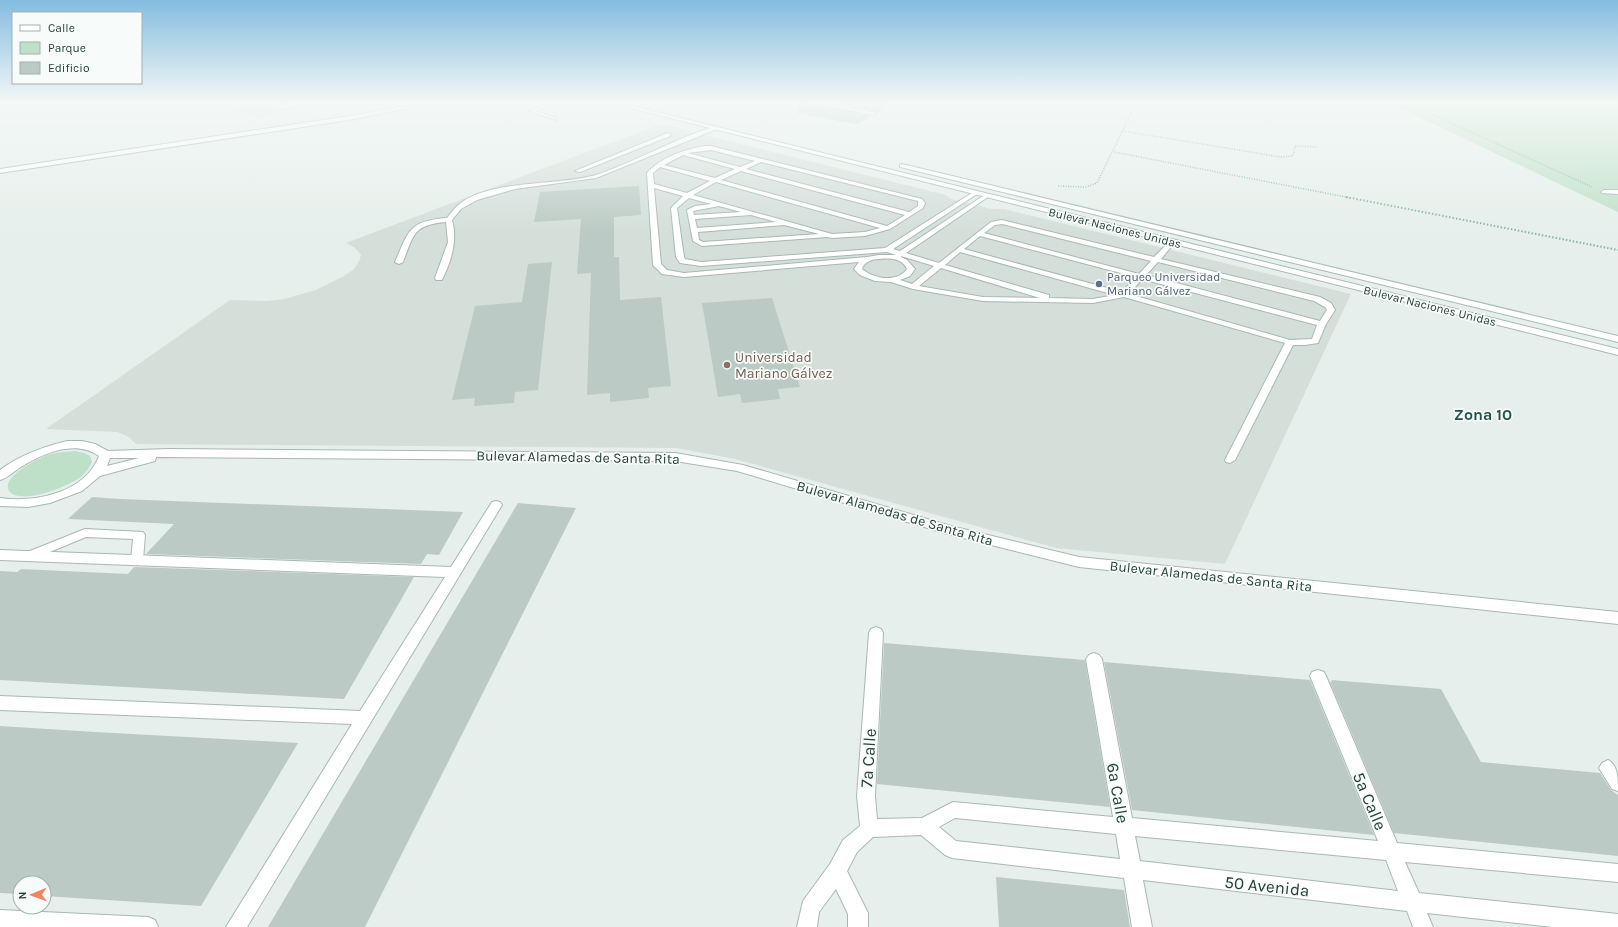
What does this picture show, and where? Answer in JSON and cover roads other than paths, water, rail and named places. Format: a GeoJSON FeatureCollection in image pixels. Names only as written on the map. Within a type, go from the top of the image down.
{"type":"FeatureCollection","features":[{"type":"Feature","properties":{"kind":"street"},"geometry":{"type":"LineString","coordinates":[[0,171],[163,146]]}},
{"type":"Feature","properties":{"kind":"street","name":"Bulevar Naciones Unidas"},"geometry":{"type":"LineString","coordinates":[[788,146],[1618,352]]}},
{"type":"Feature","properties":{"kind":"street","name":"Bulevar Naciones Unidas"},"geometry":{"type":"LineString","coordinates":[[815,146],[1618,339]]}},
{"type":"Feature","properties":{"kind":"street"},"geometry":{"type":"LineString","coordinates":[[1526,330],[1538,331],[1542,329],[1542,325],[1532,318]]}},
{"type":"Feature","properties":{"kind":"street"},"geometry":{"type":"LineString","coordinates":[[1590,346],[1618,349]]}},
{"type":"Feature","properties":{"kind":"street"},"geometry":{"type":"LineString","coordinates":[[0,476],[24,459],[59,447],[90,445],[100,449],[105,455],[104,463],[97,473],[73,490],[39,502],[3,505]]}},
{"type":"Feature","properties":{"kind":"street","name":"Bulevar Alamedas de Santa Rita"},"geometry":{"type":"LineString","coordinates":[[97,473],[169,453]]}},
{"type":"Feature","properties":{"kind":"street","name":"Bulevar Alamedas de Santa Rita"},"geometry":{"type":"LineString","coordinates":[[105,455],[169,453],[675,457],[739,468],[951,530],[1017,548],[1079,562],[1618,618]]}},
{"type":"Feature","properties":{"kind":"street"},"geometry":{"type":"LineString","coordinates":[[236,927],[496,505]]}},
{"type":"Feature","properties":{"kind":"street"},"geometry":{"type":"LineString","coordinates":[[0,555],[456,572]]}},
{"type":"Feature","properties":{"kind":"street","name":"7a Calle"},"geometry":{"type":"LineString","coordinates":[[869,829],[866,796],[876,633]]}},
{"type":"Feature","properties":{"kind":"street","name":"6a Calle"},"geometry":{"type":"LineString","coordinates":[[1094,659],[1142,927]]}},
{"type":"Feature","properties":{"kind":"street","name":"5a Calle"},"geometry":{"type":"LineString","coordinates":[[1318,676],[1423,927]]}},
{"type":"Feature","properties":{"kind":"street"},"geometry":{"type":"LineString","coordinates":[[0,703],[366,718]]}},
{"type":"Feature","properties":{"kind":"street"},"geometry":{"type":"LineString","coordinates":[[1608,768],[1618,783]]}},
{"type":"Feature","properties":{"kind":"street"},"geometry":{"type":"LineString","coordinates":[[808,927],[810,908],[837,871],[850,846],[869,829],[924,826],[953,810],[1618,873]]}},
{"type":"Feature","properties":{"kind":"street","name":"50 Avenida"},"geometry":{"type":"LineString","coordinates":[[924,826],[952,849],[1618,924]]}},
{"type":"Feature","properties":{"kind":"street"},"geometry":{"type":"LineString","coordinates":[[837,871],[858,913],[858,927]]}},
{"type":"Feature","properties":{"kind":"street"},"geometry":{"type":"LineString","coordinates":[[0,920],[148,927]]}},
{"type":"Feature","properties":{"kind":"lane"},"geometry":{"type":"LineString","coordinates":[[578,171],[639,146]]}},
{"type":"Feature","properties":{"kind":"lane"},"geometry":{"type":"LineString","coordinates":[[399,262],[416,226],[425,222],[450,220],[458,209],[480,197],[528,185],[593,177],[671,146]]}},
{"type":"Feature","properties":{"kind":"lane"},"geometry":{"type":"LineString","coordinates":[[726,205],[693,208],[690,210],[696,241],[707,244],[865,234],[888,228],[921,207],[922,203],[920,200],[708,147],[696,149],[659,165],[650,172],[658,265],[665,272],[684,275],[867,259],[883,256],[898,256],[940,265],[1057,300]]}},
{"type":"Feature","properties":{"kind":"lane"},"geometry":{"type":"LineString","coordinates":[[684,154],[742,168],[910,214]]}},
{"type":"Feature","properties":{"kind":"lane"},"geometry":{"type":"LineString","coordinates":[[761,160],[742,168],[680,200],[674,208],[680,257],[687,262],[701,264],[887,250],[975,193]]}},
{"type":"Feature","properties":{"kind":"lane"},"geometry":{"type":"LineString","coordinates":[[599,162],[618,168]]}},
{"type":"Feature","properties":{"kind":"lane"},"geometry":{"type":"LineString","coordinates":[[659,165],[888,228]]}},
{"type":"Feature","properties":{"kind":"lane"},"geometry":{"type":"LineString","coordinates":[[651,185],[832,236]]}},
{"type":"Feature","properties":{"kind":"lane"},"geometry":{"type":"LineString","coordinates":[[1604,192],[1618,192]]}},
{"type":"Feature","properties":{"kind":"lane"},"geometry":{"type":"LineString","coordinates":[[898,256],[986,196]]}},
{"type":"Feature","properties":{"kind":"lane"},"geometry":{"type":"LineString","coordinates":[[691,217],[756,214]]}},
{"type":"Feature","properties":{"kind":"lane"},"geometry":{"type":"LineString","coordinates":[[439,278],[453,239],[454,230],[450,220]]}},
{"type":"Feature","properties":{"kind":"lane"},"geometry":{"type":"LineString","coordinates":[[694,230],[788,223]]}},
{"type":"Feature","properties":{"kind":"lane"},"geometry":{"type":"LineString","coordinates":[[913,287],[940,265],[993,223],[1012,223],[1317,299],[1328,305],[1331,310],[1322,324],[1316,341],[1305,344],[1290,342],[959,250]]}},
{"type":"Feature","properties":{"kind":"lane"},"geometry":{"type":"LineString","coordinates":[[979,234],[1141,278],[1322,324]]}},
{"type":"Feature","properties":{"kind":"lane"},"geometry":{"type":"LineString","coordinates":[[867,259],[859,265],[858,269],[861,273],[874,278],[891,280],[913,287],[983,299],[1098,300],[1124,295],[1172,242]]}},
{"type":"Feature","properties":{"kind":"lane"},"geometry":{"type":"LineString","coordinates":[[887,250],[898,256],[911,269],[906,276],[891,280]]}},
{"type":"Feature","properties":{"kind":"lane"},"geometry":{"type":"LineString","coordinates":[[1230,460],[1290,342]]}},
{"type":"Feature","properties":{"kind":"lane"},"geometry":{"type":"LineString","coordinates":[[29,556],[85,533],[139,535],[137,560]]}},
{"type":"Feature","properties":{"kind":"place","name":"Parqueo Universidad Mariano Gálvez"},"geometry":{"type":"Point","coordinates":[1099,284]}},
{"type":"Feature","properties":{"kind":"place","name":"Universidad Mariano Gálvez"},"geometry":{"type":"Point","coordinates":[727,365]}},
{"type":"Feature","properties":{"kind":"district","name":"Zona 10"},"geometry":{"type":"Point","coordinates":[1483,414]}}]}
